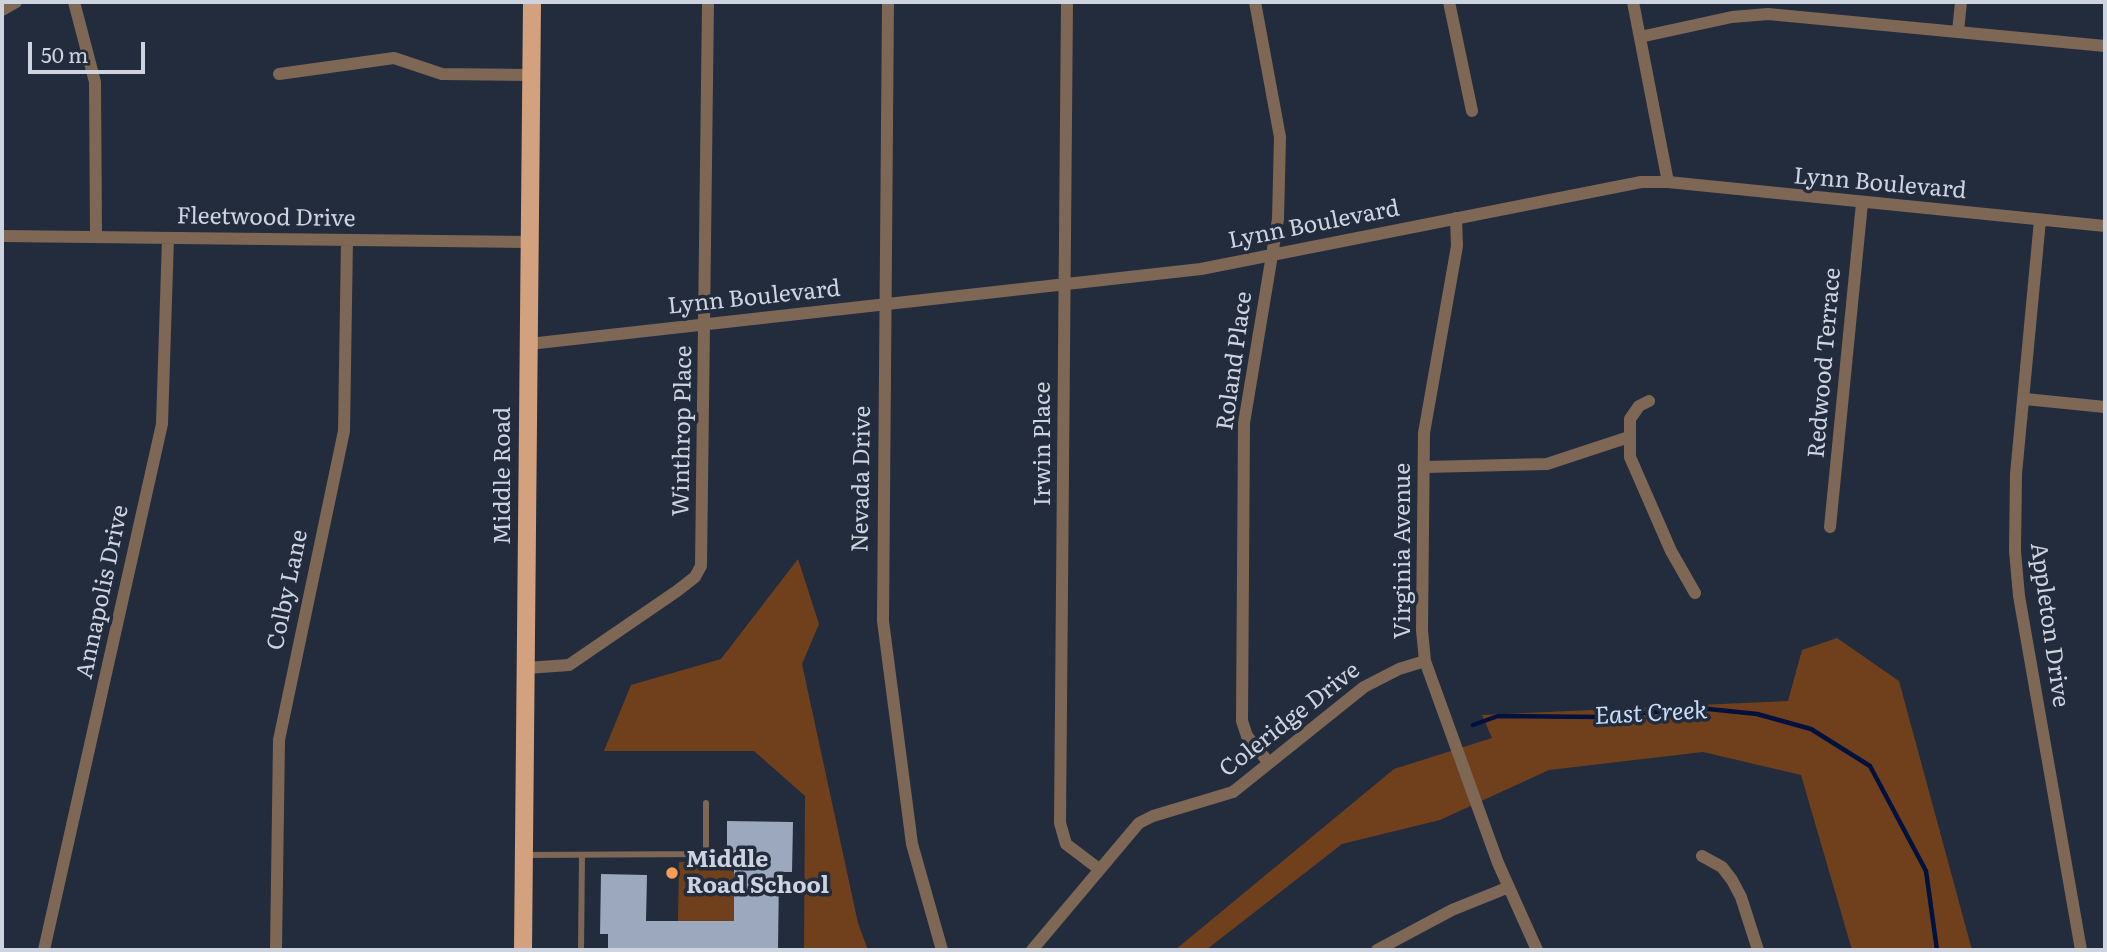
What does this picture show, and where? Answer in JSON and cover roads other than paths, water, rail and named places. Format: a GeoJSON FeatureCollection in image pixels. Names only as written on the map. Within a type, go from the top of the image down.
{"type":"FeatureCollection","features":[{"type":"Feature","properties":{"kind":"main road","name":"Middle Road"},"geometry":{"type":"LineString","coordinates":[[523,950],[531,2]]}},
{"type":"Feature","properties":{"kind":"street"},"geometry":{"type":"LineString","coordinates":[[2,9],[16,2]]}},
{"type":"Feature","properties":{"kind":"street"},"geometry":{"type":"LineString","coordinates":[[75,2],[95,82],[96,236]]}},
{"type":"Feature","properties":{"kind":"street","name":"Winthrop Place"},"geometry":{"type":"LineString","coordinates":[[526,668],[569,665],[677,591],[695,577],[701,566],[708,2]]}},
{"type":"Feature","properties":{"kind":"street","name":"Nevada Drive"},"geometry":{"type":"LineString","coordinates":[[888,2],[883,621],[912,844],[943,950]]}},
{"type":"Feature","properties":{"kind":"street","name":"Irwin Place"},"geometry":{"type":"LineString","coordinates":[[1067,2],[1060,823],[1066,844],[1099,869]]}},
{"type":"Feature","properties":{"kind":"street","name":"Roland Place"},"geometry":{"type":"LineString","coordinates":[[1255,2],[1280,137],[1278,219],[1245,413],[1242,726],[1269,763]]}},
{"type":"Feature","properties":{"kind":"street"},"geometry":{"type":"LineString","coordinates":[[1449,2],[1472,111]]}},
{"type":"Feature","properties":{"kind":"street"},"geometry":{"type":"LineString","coordinates":[[1633,2],[1668,181]]}},
{"type":"Feature","properties":{"kind":"street"},"geometry":{"type":"LineString","coordinates":[[1958,31],[1961,2]]}},
{"type":"Feature","properties":{"kind":"street"},"geometry":{"type":"LineString","coordinates":[[1640,37],[1732,17],[1768,14],[2105,46]]}},
{"type":"Feature","properties":{"kind":"street"},"geometry":{"type":"LineString","coordinates":[[279,74],[394,58],[442,74],[531,75]]}},
{"type":"Feature","properties":{"kind":"street","name":"Lynn Boulevard"},"geometry":{"type":"LineString","coordinates":[[529,344],[1200,269],[1624,184],[1668,181],[1863,204],[2105,226]]}},
{"type":"Feature","properties":{"kind":"street","name":"Redwood Terrace"},"geometry":{"type":"LineString","coordinates":[[1830,527],[1863,204]]}},
{"type":"Feature","properties":{"kind":"street","name":"Virginia Avenue"},"geometry":{"type":"LineString","coordinates":[[1456,218],[1457,246],[1429,401],[1422,629],[1426,661],[1508,887],[1537,950]]}},
{"type":"Feature","properties":{"kind":"street","name":"Appleton Drive"},"geometry":{"type":"LineString","coordinates":[[2040,220],[2014,505],[2019,596],[2081,950]]}},
{"type":"Feature","properties":{"kind":"street","name":"Fleetwood Drive"},"geometry":{"type":"LineString","coordinates":[[2,236],[529,242]]}},
{"type":"Feature","properties":{"kind":"street","name":"Annapolis Drive"},"geometry":{"type":"LineString","coordinates":[[44,950],[162,424],[168,238]]}},
{"type":"Feature","properties":{"kind":"street","name":"Colby Lane"},"geometry":{"type":"LineString","coordinates":[[276,950],[279,740],[344,430],[348,240]]}},
{"type":"Feature","properties":{"kind":"street"},"geometry":{"type":"LineString","coordinates":[[2025,399],[2105,407]]}},
{"type":"Feature","properties":{"kind":"street"},"geometry":{"type":"LineString","coordinates":[[1649,401],[1639,406],[1630,419],[1630,457],[1671,551],[1695,593]]}},
{"type":"Feature","properties":{"kind":"street"},"geometry":{"type":"LineString","coordinates":[[1425,467],[1527,467],[1547,464],[1629,437]]}},
{"type":"Feature","properties":{"kind":"street","name":"Coleridge Drive"},"geometry":{"type":"LineString","coordinates":[[1032,950],[1139,823],[1153,816],[1226,795],[1242,786],[1364,687],[1398,669],[1426,661]]}},
{"type":"Feature","properties":{"kind":"street"},"geometry":{"type":"LineString","coordinates":[[1702,856],[1722,867],[1732,880],[1741,897],[1758,950]]}},
{"type":"Feature","properties":{"kind":"street"},"geometry":{"type":"LineString","coordinates":[[1377,950],[1452,910],[1508,887]]}},
{"type":"Feature","properties":{"kind":"lane"},"geometry":{"type":"LineString","coordinates":[[524,855],[706,854],[706,803]]}},
{"type":"Feature","properties":{"kind":"lane"},"geometry":{"type":"LineString","coordinates":[[581,950],[582,855]]}},
{"type":"Feature","properties":{"kind":"waterway","name":"East Creek"},"geometry":{"type":"LineString","coordinates":[[1473,725],[1498,716],[1599,717],[1699,708],[1757,714],[1811,729],[1870,766],[1926,871],[1937,950]]}},
{"type":"Feature","properties":{"kind":"place","name":"Middle Road School"},"geometry":{"type":"Point","coordinates":[672,873]}}]}
